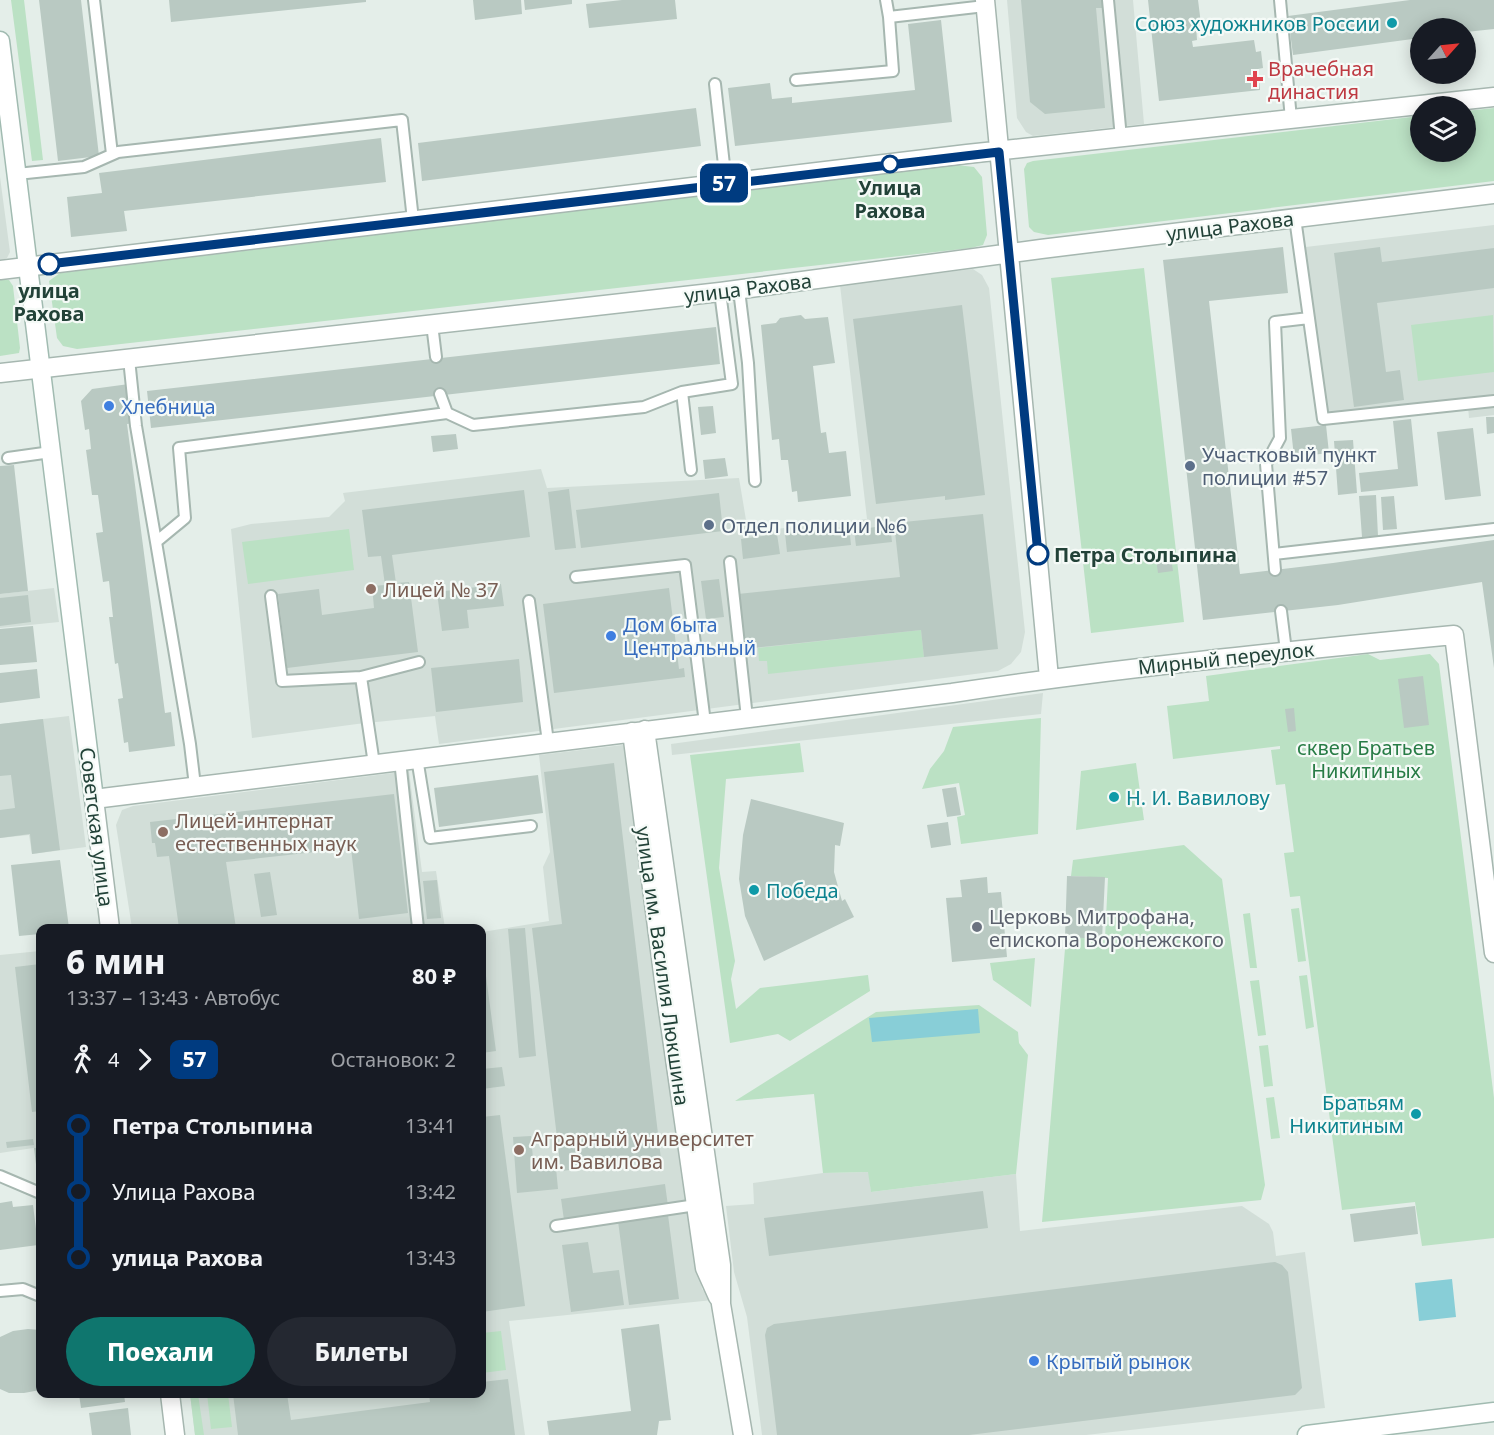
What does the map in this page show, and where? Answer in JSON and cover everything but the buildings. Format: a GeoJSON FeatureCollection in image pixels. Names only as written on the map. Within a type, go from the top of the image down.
{"type":"FeatureCollection","features":[{"type":"Feature","properties":{"kind":"street"},"geometry":{"type":"LineString","coordinates":[[985,3],[1049,678]]}},
{"type":"Feature","properties":{"kind":"street","name":"Советская улица"},"geometry":{"type":"LineString","coordinates":[[0,41],[109,924]]}},
{"type":"Feature","properties":{"kind":"street"},"geometry":{"type":"LineString","coordinates":[[0,270],[726,183],[1494,97]]}},
{"type":"Feature","properties":{"kind":"street","name":"улица Рахова"},"geometry":{"type":"LineString","coordinates":[[0,373],[739,290],[1010,253],[1494,194]]}},
{"type":"Feature","properties":{"kind":"street","name":"Мирный переулок"},"geometry":{"type":"LineString","coordinates":[[93,799],[1049,678],[1286,651],[1454,635],[1494,953]]}},
{"type":"Feature","properties":{"kind":"street","name":"улица им. Василия Люкшина"},"geometry":{"type":"LineString","coordinates":[[638,731],[705,1268],[721,1304]]}},
{"type":"Feature","properties":{"kind":"street","name":"улица им. Василия Люкшина"},"geometry":{"type":"LineString","coordinates":[[638,731],[721,1265],[721,1304],[743,1435]]}},
{"type":"Feature","properties":{"kind":"street"},"geometry":{"type":"LineString","coordinates":[[171,1398],[176,1435]]}},
{"type":"Feature","properties":{"kind":"street"},"geometry":{"type":"LineString","coordinates":[[1307,1435],[1494,1412]]}},
{"type":"Feature","properties":{"kind":"lane"},"geometry":{"type":"LineString","coordinates":[[94,0],[112,154]]}},
{"type":"Feature","properties":{"kind":"lane"},"geometry":{"type":"LineString","coordinates":[[796,80],[893,71],[886,0]]}},
{"type":"Feature","properties":{"kind":"lane"},"geometry":{"type":"LineString","coordinates":[[1108,0],[1121,138]]}},
{"type":"Feature","properties":{"kind":"lane"},"geometry":{"type":"LineString","coordinates":[[1280,0],[1291,119]]}},
{"type":"Feature","properties":{"kind":"lane"},"geometry":{"type":"LineString","coordinates":[[889,16],[985,3]]}},
{"type":"Feature","properties":{"kind":"lane"},"geometry":{"type":"LineString","coordinates":[[715,84],[726,183]]}},
{"type":"Feature","properties":{"kind":"lane"},"geometry":{"type":"LineString","coordinates":[[17,174],[84,167],[112,154],[402,120],[413,220]]}},
{"type":"Feature","properties":{"kind":"lane"},"geometry":{"type":"LineString","coordinates":[[1296,218],[1323,419],[1494,401]]}},
{"type":"Feature","properties":{"kind":"lane"},"geometry":{"type":"LineString","coordinates":[[739,290],[748,363],[755,481]]}},
{"type":"Feature","properties":{"kind":"lane"},"geometry":{"type":"LineString","coordinates":[[156,542],[184,518],[179,448],[447,412],[473,425],[644,407],[682,392],[732,384],[720,292]]}},
{"type":"Feature","properties":{"kind":"lane"},"geometry":{"type":"LineString","coordinates":[[1275,570],[1266,464],[1280,438],[1275,322],[1309,318]]}},
{"type":"Feature","properties":{"kind":"lane"},"geometry":{"type":"LineString","coordinates":[[432,324],[436,357]]}},
{"type":"Feature","properties":{"kind":"lane"},"geometry":{"type":"LineString","coordinates":[[129,359],[136,426],[190,744],[195,786]]}},
{"type":"Feature","properties":{"kind":"lane"},"geometry":{"type":"LineString","coordinates":[[682,392],[691,470]]}},
{"type":"Feature","properties":{"kind":"lane"},"geometry":{"type":"LineString","coordinates":[[440,394],[447,412]]}},
{"type":"Feature","properties":{"kind":"lane"},"geometry":{"type":"LineString","coordinates":[[8,458],[51,452]]}},
{"type":"Feature","properties":{"kind":"lane"},"geometry":{"type":"LineString","coordinates":[[1274,554],[1494,529]]}},
{"type":"Feature","properties":{"kind":"lane"},"geometry":{"type":"LineString","coordinates":[[730,562],[747,718]]}},
{"type":"Feature","properties":{"kind":"lane"},"geometry":{"type":"LineString","coordinates":[[576,577],[685,565],[705,723]]}},
{"type":"Feature","properties":{"kind":"lane"},"geometry":{"type":"LineString","coordinates":[[272,596],[282,681],[361,677],[419,662]]}},
{"type":"Feature","properties":{"kind":"lane"},"geometry":{"type":"LineString","coordinates":[[529,601],[548,742]]}},
{"type":"Feature","properties":{"kind":"lane"},"geometry":{"type":"LineString","coordinates":[[1281,611],[1286,651]]}},
{"type":"Feature","properties":{"kind":"lane"},"geometry":{"type":"LineString","coordinates":[[361,677],[374,764]]}},
{"type":"Feature","properties":{"kind":"lane"},"geometry":{"type":"LineString","coordinates":[[408,759],[430,838],[531,826]]}},
{"type":"Feature","properties":{"kind":"lane"},"geometry":{"type":"LineString","coordinates":[[408,759],[418,924]]}},
{"type":"Feature","properties":{"kind":"lane"},"geometry":{"type":"LineString","coordinates":[[0,1176],[36,1191]]}},
{"type":"Feature","properties":{"kind":"lane"},"geometry":{"type":"LineString","coordinates":[[556,1226],[696,1205]]}},
{"type":"Feature","properties":{"kind":"lane"},"geometry":{"type":"LineString","coordinates":[[0,1292],[23,1288],[36,1294]]}},
{"type":"Feature","properties":{"kind":"shaded area"},"geometry":{"type":"Polygon","coordinates":[[[1007,0],[1133,0],[1144,124],[1033,136],[1026,132],[1017,118],[1007,0]]]}},
{"type":"Feature","properties":{"kind":"shaded area"},"geometry":{"type":"Polygon","coordinates":[[[0,177],[10,252],[7,258],[0,261],[0,177]]]}},
{"type":"Feature","properties":{"kind":"shaded area"},"geometry":{"type":"Polygon","coordinates":[[[1494,225],[1494,415],[1469,418],[1468,407],[1321,422],[1297,248],[1494,225]]]}},
{"type":"Feature","properties":{"kind":"shaded area"},"geometry":{"type":"Polygon","coordinates":[[[973,269],[982,275],[989,288],[1025,632],[1021,652],[1011,664],[998,671],[439,744],[435,716],[252,738],[231,529],[251,524],[329,517],[345,501],[343,493],[541,469],[547,488],[739,478],[748,532],[867,519],[840,285],[973,269]]]}},
{"type":"Feature","properties":{"kind":"shaded area"},"geometry":{"type":"Polygon","coordinates":[[[54,588],[59,622],[0,628],[0,594],[54,588]]]}},
{"type":"Feature","properties":{"kind":"shaded area"},"geometry":{"type":"Polygon","coordinates":[[[1043,693],[1041,714],[672,755],[671,744],[1043,693]]]}},
{"type":"Feature","properties":{"kind":"shaded area"},"geometry":{"type":"Polygon","coordinates":[[[69,716],[86,847],[32,854],[29,835],[0,838],[0,724],[69,716]]]}},
{"type":"Feature","properties":{"kind":"shaded area"},"geometry":{"type":"Polygon","coordinates":[[[623,745],[629,753],[702,1289],[713,1300],[509,1321],[525,1435],[195,1435],[190,1398],[486,1398],[486,931],[549,921],[543,867],[550,852],[539,755],[623,745]]]}},
{"type":"Feature","properties":{"kind":"shaded area"},"geometry":{"type":"Polygon","coordinates":[[[409,771],[422,872],[436,871],[444,924],[131,924],[116,825],[122,810],[133,806],[409,771]]]}},
{"type":"Feature","properties":{"kind":"shaded area"},"geometry":{"type":"Polygon","coordinates":[[[36,951],[36,1148],[0,1153],[0,955],[36,951]]]}},
{"type":"Feature","properties":{"kind":"shaded area"},"geometry":{"type":"Polygon","coordinates":[[[869,1172],[871,1192],[1016,1174],[1020,1231],[1242,1206],[1269,1224],[1273,1232],[1276,1256],[1305,1252],[1325,1408],[1086,1435],[762,1435],[747,1317],[734,1272],[726,1206],[754,1204],[753,1183],[823,1173],[869,1172]]]}},
{"type":"Feature","properties":{"kind":"green space"},"geometry":{"type":"Polygon","coordinates":[[[11,0],[24,0],[43,160],[32,161],[11,0]]]}},
{"type":"Feature","properties":{"kind":"green space"},"geometry":{"type":"Polygon","coordinates":[[[1494,108],[1494,181],[1048,235],[1034,232],[1029,227],[1024,169],[1027,163],[1033,161],[1410,117],[1410,162],[1476,162],[1476,110],[1494,108]]]}},
{"type":"Feature","properties":{"kind":"green space"},"geometry":{"type":"Polygon","coordinates":[[[957,165],[974,167],[982,177],[987,235],[983,245],[971,248],[77,349],[63,346],[57,338],[49,281],[60,273],[957,165]]]}},
{"type":"Feature","properties":{"kind":"green space"},"geometry":{"type":"Polygon","coordinates":[[[1144,268],[1184,622],[1091,633],[1051,278],[1144,268]]]}},
{"type":"Feature","properties":{"kind":"green space"},"geometry":{"type":"Polygon","coordinates":[[[0,279],[9,280],[13,286],[20,348],[19,353],[0,356],[0,279]]]}},
{"type":"Feature","properties":{"kind":"green space"},"geometry":{"type":"Polygon","coordinates":[[[1493,315],[1494,372],[1418,381],[1411,325],[1493,315]]]}},
{"type":"Feature","properties":{"kind":"green space"},"geometry":{"type":"Polygon","coordinates":[[[349,529],[354,570],[248,584],[242,542],[349,529]]]}},
{"type":"Feature","properties":{"kind":"green space"},"geometry":{"type":"Polygon","coordinates":[[[921,630],[924,657],[768,674],[767,661],[759,661],[758,648],[921,630]]]}},
{"type":"Feature","properties":{"kind":"green space","name":"сквер Братьев Никитиных"},"geometry":{"type":"Polygon","coordinates":[[[1368,654],[1380,660],[1430,654],[1439,664],[1494,1098],[1494,1238],[1422,1246],[1415,1202],[1342,1210],[1300,896],[1290,897],[1284,853],[1294,852],[1285,784],[1276,785],[1271,750],[1280,749],[1280,746],[1173,759],[1167,706],[1209,701],[1206,676],[1368,654]]]}},
{"type":"Feature","properties":{"kind":"green space"},"geometry":{"type":"Polygon","coordinates":[[[1041,718],[1038,834],[961,844],[957,817],[965,815],[959,783],[922,789],[930,769],[944,751],[953,727],[1041,718]]]}},
{"type":"Feature","properties":{"kind":"green space"},"geometry":{"type":"Polygon","coordinates":[[[800,743],[804,772],[726,779],[719,868],[735,961],[731,979],[736,1009],[760,988],[868,975],[870,991],[790,1041],[778,1034],[730,1043],[690,755],[800,743]]]}},
{"type":"Feature","properties":{"kind":"green space"},"geometry":{"type":"Polygon","coordinates":[[[1136,763],[1144,820],[1076,830],[1081,771],[1136,763]]]}},
{"type":"Feature","properties":{"kind":"green space"},"geometry":{"type":"Polygon","coordinates":[[[1184,845],[1222,879],[1265,1185],[1261,1200],[1042,1222],[1066,937],[1105,938],[1108,878],[1071,876],[1073,860],[1184,845]]]}},
{"type":"Feature","properties":{"kind":"green space"},"geometry":{"type":"Polygon","coordinates":[[[1299,908],[1306,961],[1298,962],[1291,909],[1299,908]]]}},
{"type":"Feature","properties":{"kind":"green space"},"geometry":{"type":"Polygon","coordinates":[[[1250,913],[1257,968],[1250,968],[1243,914],[1250,913]]]}},
{"type":"Feature","properties":{"kind":"green space"},"geometry":{"type":"Polygon","coordinates":[[[1035,958],[1031,1007],[993,980],[990,963],[1035,958]]]}},
{"type":"Feature","properties":{"kind":"green space"},"geometry":{"type":"Polygon","coordinates":[[[1307,975],[1314,1027],[1306,1029],[1299,976],[1307,975]]]}},
{"type":"Feature","properties":{"kind":"green space"},"geometry":{"type":"Polygon","coordinates":[[[1259,980],[1266,1035],[1258,1036],[1250,981],[1259,980]]]}},
{"type":"Feature","properties":{"kind":"green space"},"geometry":{"type":"Polygon","coordinates":[[[979,1005],[1018,1032],[1019,1043],[1028,1055],[1016,1174],[871,1192],[868,1172],[823,1173],[814,1094],[735,1101],[876,1012],[979,1005]]]}},
{"type":"Feature","properties":{"kind":"green space"},"geometry":{"type":"Polygon","coordinates":[[[1268,1045],[1273,1086],[1264,1087],[1259,1046],[1268,1045]]]}},
{"type":"Feature","properties":{"kind":"green space"},"geometry":{"type":"Polygon","coordinates":[[[1274,1097],[1280,1138],[1271,1139],[1266,1098],[1274,1097]]]}},
{"type":"Feature","properties":{"kind":"green space"},"geometry":{"type":"Polygon","coordinates":[[[501,1331],[506,1370],[486,1372],[486,1333],[501,1331]]]}},
{"type":"Feature","properties":{"kind":"green space"},"geometry":{"type":"Polygon","coordinates":[[[190,1398],[199,1398],[204,1435],[195,1435],[190,1398]]]}},
{"type":"Feature","properties":{"kind":"green space"},"geometry":{"type":"Polygon","coordinates":[[[207,1398],[228,1398],[232,1427],[211,1429],[207,1398]]]}},
{"type":"Feature","properties":{"kind":"water"},"geometry":{"type":"Polygon","coordinates":[[[978,1009],[980,1033],[872,1042],[869,1018],[978,1009]]]}},
{"type":"Feature","properties":{"kind":"water"},"geometry":{"type":"Polygon","coordinates":[[[1452,1279],[1456,1317],[1419,1321],[1415,1283],[1452,1279]]]}},
{"type":"Feature","properties":{"kind":"bus line","name":"57"},"geometry":{"type":"LineString","coordinates":[[49,264],[999,152],[1038,554]]}},
{"type":"Feature","properties":{"kind":"place","name":"Союз художников России"},"geometry":{"type":"Point","coordinates":[1392,23]}},
{"type":"Feature","properties":{"kind":"place","name":"Врачебная династия"},"geometry":{"type":"Point","coordinates":[1255,79]}},
{"type":"Feature","properties":{"kind":"place","name":"Улица Рахова"},"geometry":{"type":"Point","coordinates":[890,164]}},
{"type":"Feature","properties":{"kind":"place","name":"улица Рахова"},"geometry":{"type":"Point","coordinates":[49,264]}},
{"type":"Feature","properties":{"kind":"place","name":"Хлебница"},"geometry":{"type":"Point","coordinates":[109,406]}},
{"type":"Feature","properties":{"kind":"place","name":"Участковый пункт полиции #57"},"geometry":{"type":"Point","coordinates":[1190,466]}},
{"type":"Feature","properties":{"kind":"place","name":"Отдел полиции №6"},"geometry":{"type":"Point","coordinates":[709,525]}},
{"type":"Feature","properties":{"kind":"place","name":"Петра Столыпина"},"geometry":{"type":"Point","coordinates":[1038,554]}},
{"type":"Feature","properties":{"kind":"place","name":"Лицей № 37"},"geometry":{"type":"Point","coordinates":[371,589]}},
{"type":"Feature","properties":{"kind":"place","name":"Дом быта Центральный"},"geometry":{"type":"Point","coordinates":[611,636]}},
{"type":"Feature","properties":{"kind":"place","name":"Н. И. Вавилову"},"geometry":{"type":"Point","coordinates":[1114,797]}},
{"type":"Feature","properties":{"kind":"place","name":"Лицей-интернат естественных наук"},"geometry":{"type":"Point","coordinates":[163,832]}},
{"type":"Feature","properties":{"kind":"place","name":"Победа"},"geometry":{"type":"Point","coordinates":[754,890]}},
{"type":"Feature","properties":{"kind":"place","name":"Церковь Митрофана, епископа Воронежского"},"geometry":{"type":"Point","coordinates":[977,927]}},
{"type":"Feature","properties":{"kind":"place","name":"Братьям Никитиным"},"geometry":{"type":"Point","coordinates":[1416,1114]}},
{"type":"Feature","properties":{"kind":"place","name":"Аграрный университет им. Вавилова"},"geometry":{"type":"Point","coordinates":[519,1150]}},
{"type":"Feature","properties":{"kind":"place","name":"Крытый рынок"},"geometry":{"type":"Point","coordinates":[1034,1361]}}]}
